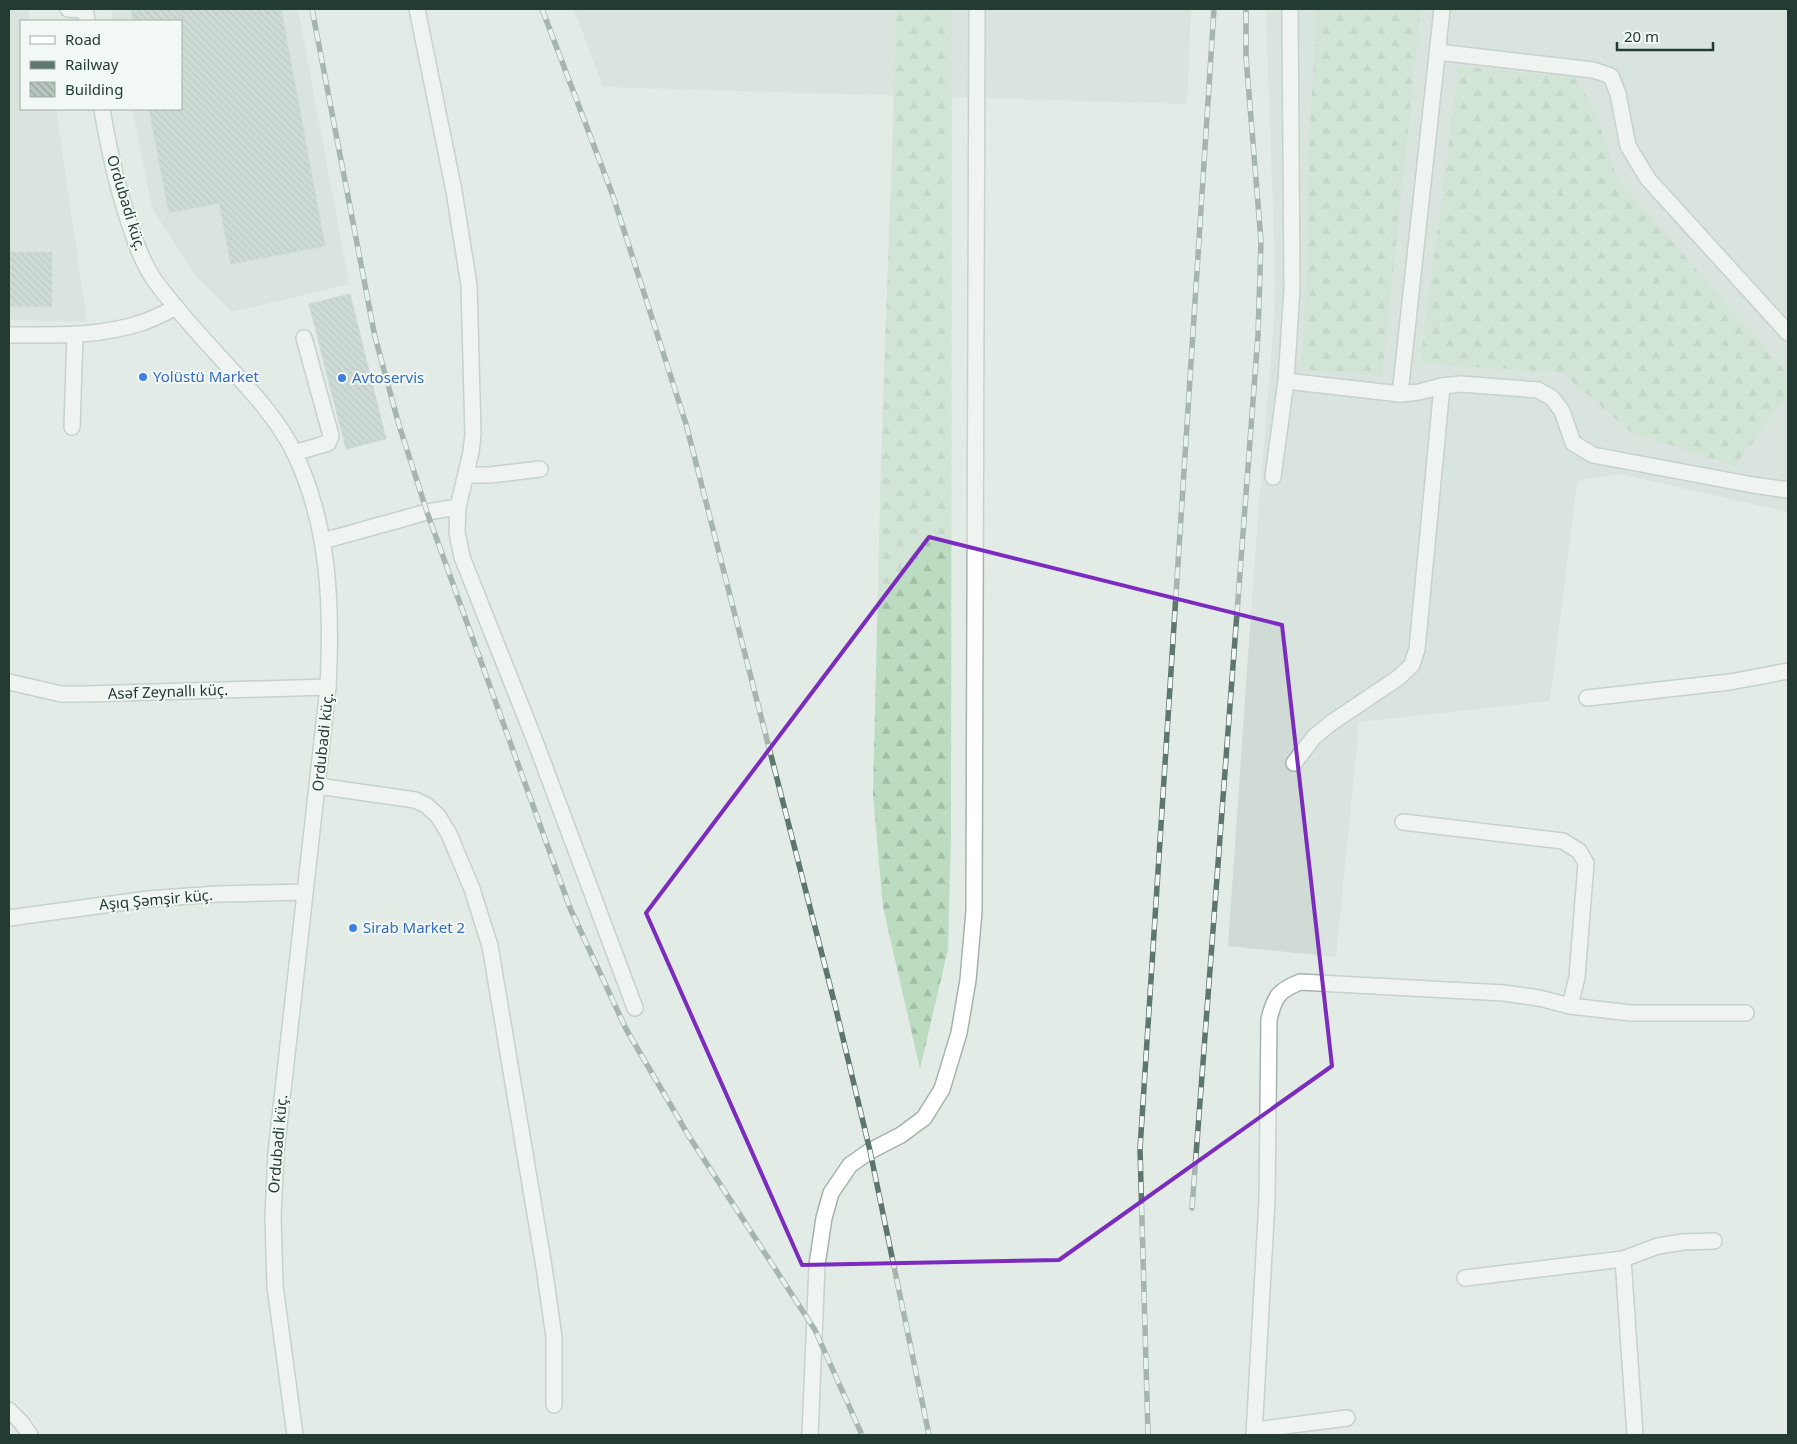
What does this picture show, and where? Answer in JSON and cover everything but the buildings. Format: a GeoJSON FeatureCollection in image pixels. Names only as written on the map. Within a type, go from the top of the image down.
{"type":"FeatureCollection","features":[{"type":"Feature","properties":{"kind":"street"},"geometry":{"type":"LineString","coordinates":[[68,9],[86,13]]}},
{"type":"Feature","properties":{"kind":"street"},"geometry":{"type":"LineString","coordinates":[[417,9],[454,190],[469,285],[473,434],[458,507],[458,532],[462,558],[535,741],[635,1008]]}},
{"type":"Feature","properties":{"kind":"street"},"geometry":{"type":"LineString","coordinates":[[810,1435],[817,1265],[824,1218],[831,1193],[850,1165],[870,1151],[901,1135],[924,1118],[942,1089],[960,1032],[968,980],[974,911],[976,9]]}},
{"type":"Feature","properties":{"kind":"street"},"geometry":{"type":"LineString","coordinates":[[1273,477],[1286,381],[1292,289],[1290,9]]}},
{"type":"Feature","properties":{"kind":"street"},"geometry":{"type":"LineString","coordinates":[[1400,394],[1442,9]]}},
{"type":"Feature","properties":{"kind":"street"},"geometry":{"type":"LineString","coordinates":[[1438,52],[1593,70],[1611,76],[1618,94],[1628,146],[1648,179],[1788,334]]}},
{"type":"Feature","properties":{"kind":"street","name":"Ordubadi küç."},"geometry":{"type":"LineString","coordinates":[[102,110],[117,184],[140,254],[154,280],[176,308],[274,418],[307,481],[323,541],[329,596],[328,687],[276,1153],[273,1216],[275,1286],[294,1435]]}},
{"type":"Feature","properties":{"kind":"street"},"geometry":{"type":"LineString","coordinates":[[9,335],[75,335],[112,330],[141,323],[176,308]]}},
{"type":"Feature","properties":{"kind":"street"},"geometry":{"type":"LineString","coordinates":[[72,427],[75,335]]}},
{"type":"Feature","properties":{"kind":"street"},"geometry":{"type":"LineString","coordinates":[[294,453],[328,443],[331,436],[304,338]]}},
{"type":"Feature","properties":{"kind":"street"},"geometry":{"type":"LineString","coordinates":[[1286,381],[1400,394],[1461,384],[1538,390],[1552,398],[1562,411],[1573,443],[1593,455],[1788,490]]}},
{"type":"Feature","properties":{"kind":"street"},"geometry":{"type":"LineString","coordinates":[[1294,763],[1314,737],[1331,723],[1398,678],[1412,665],[1417,649],[1442,386]]}},
{"type":"Feature","properties":{"kind":"street"},"geometry":{"type":"LineString","coordinates":[[466,475],[490,475],[540,469]]}},
{"type":"Feature","properties":{"kind":"street"},"geometry":{"type":"LineString","coordinates":[[323,541],[427,512],[458,507]]}},
{"type":"Feature","properties":{"kind":"street"},"geometry":{"type":"LineString","coordinates":[[1587,698],[1730,682],[1788,671]]}},
{"type":"Feature","properties":{"kind":"street","name":"Asəf Zeynallı küç."},"geometry":{"type":"LineString","coordinates":[[9,682],[61,694],[328,687]]}},
{"type":"Feature","properties":{"kind":"street"},"geometry":{"type":"LineString","coordinates":[[318,786],[415,800],[426,805],[438,816],[450,834],[472,890],[490,946],[543,1257],[554,1338],[554,1405]]}},
{"type":"Feature","properties":{"kind":"street"},"geometry":{"type":"LineString","coordinates":[[1403,822],[1563,842],[1579,851],[1586,863],[1577,977],[1570,1006]]}},
{"type":"Feature","properties":{"kind":"street","name":"Aşıq Şəmşir küç."},"geometry":{"type":"LineString","coordinates":[[9,918],[148,900],[218,894],[305,892]]}},
{"type":"Feature","properties":{"kind":"street"},"geometry":{"type":"LineString","coordinates":[[1347,1418],[1254,1432],[1266,1200],[1269,1019],[1274,999],[1287,987],[1300,982],[1504,993],[1539,998],[1570,1006],[1631,1013],[1746,1013]]}},
{"type":"Feature","properties":{"kind":"street"},"geometry":{"type":"LineString","coordinates":[[1465,1278],[1622,1259],[1658,1246],[1684,1242],[1714,1241]]}},
{"type":"Feature","properties":{"kind":"street"},"geometry":{"type":"LineString","coordinates":[[1622,1259],[1635,1435]]}},
{"type":"Feature","properties":{"kind":"street"},"geometry":{"type":"LineString","coordinates":[[9,1410],[30,1435]]}},
{"type":"Feature","properties":{"kind":"highlighted area"},"geometry":{"type":"Polygon","coordinates":[[[929,537],[1282,625],[1332,1066],[1059,1260],[802,1265],[646,913],[929,537]]]}},
{"type":"Feature","properties":{"kind":"shaded area"},"geometry":{"type":"Polygon","coordinates":[[[9,9],[29,9],[29,20],[20,20],[20,110],[56,110],[87,322],[9,320],[9,9]]]}},
{"type":"Feature","properties":{"kind":"shaded area"},"geometry":{"type":"Polygon","coordinates":[[[111,9],[298,9],[349,284],[232,312],[196,276],[152,208],[132,110],[182,110],[182,20],[113,20],[111,9]]]}},
{"type":"Feature","properties":{"kind":"shaded area"},"geometry":{"type":"Polygon","coordinates":[[[574,9],[1191,9],[1187,104],[603,87],[574,9]]]}},
{"type":"Feature","properties":{"kind":"shaded area"},"geometry":{"type":"Polygon","coordinates":[[[1266,9],[1788,9],[1788,512],[1621,474],[1577,481],[1550,701],[1359,722],[1336,957],[1228,946],[1254,569],[1274,319],[1275,267],[1266,9]]]}},
{"type":"Feature","properties":{"kind":"green space"},"geometry":{"type":"Polygon","coordinates":[[[897,9],[952,9],[951,836],[948,949],[920,1069],[883,907],[873,796],[881,460],[897,9]]]}},
{"type":"Feature","properties":{"kind":"green space"},"geometry":{"type":"Polygon","coordinates":[[[1317,9],[1421,9],[1382,376],[1301,369],[1307,270],[1308,161],[1317,9]]]}},
{"type":"Feature","properties":{"kind":"green space"},"geometry":{"type":"Polygon","coordinates":[[[1459,66],[1575,78],[1594,108],[1617,178],[1788,375],[1788,393],[1735,466],[1631,432],[1561,372],[1420,364],[1459,66]]]}},
{"type":"Feature","properties":{"kind":"railway"},"geometry":{"type":"LineString","coordinates":[[312,9],[375,337],[399,425],[427,512],[570,908],[626,1029],[690,1138],[815,1330],[862,1435]]}},
{"type":"Feature","properties":{"kind":"railway"},"geometry":{"type":"LineString","coordinates":[[542,9],[613,196],[686,424],[835,1005],[870,1151],[929,1435]]}},
{"type":"Feature","properties":{"kind":"railway"},"geometry":{"type":"LineString","coordinates":[[1148,1435],[1140,1149],[1214,9]]}},
{"type":"Feature","properties":{"kind":"railway"},"geometry":{"type":"LineString","coordinates":[[1192,1208],[1258,335],[1261,241],[1246,57],[1246,9]]}},
{"type":"Feature","properties":{"kind":"place","name":"Yolüstü Market"},"geometry":{"type":"Point","coordinates":[143,377]}},
{"type":"Feature","properties":{"kind":"place","name":"Avtoservis"},"geometry":{"type":"Point","coordinates":[342,378]}},
{"type":"Feature","properties":{"kind":"place","name":"Sirab Market 2"},"geometry":{"type":"Point","coordinates":[353,928]}}]}
